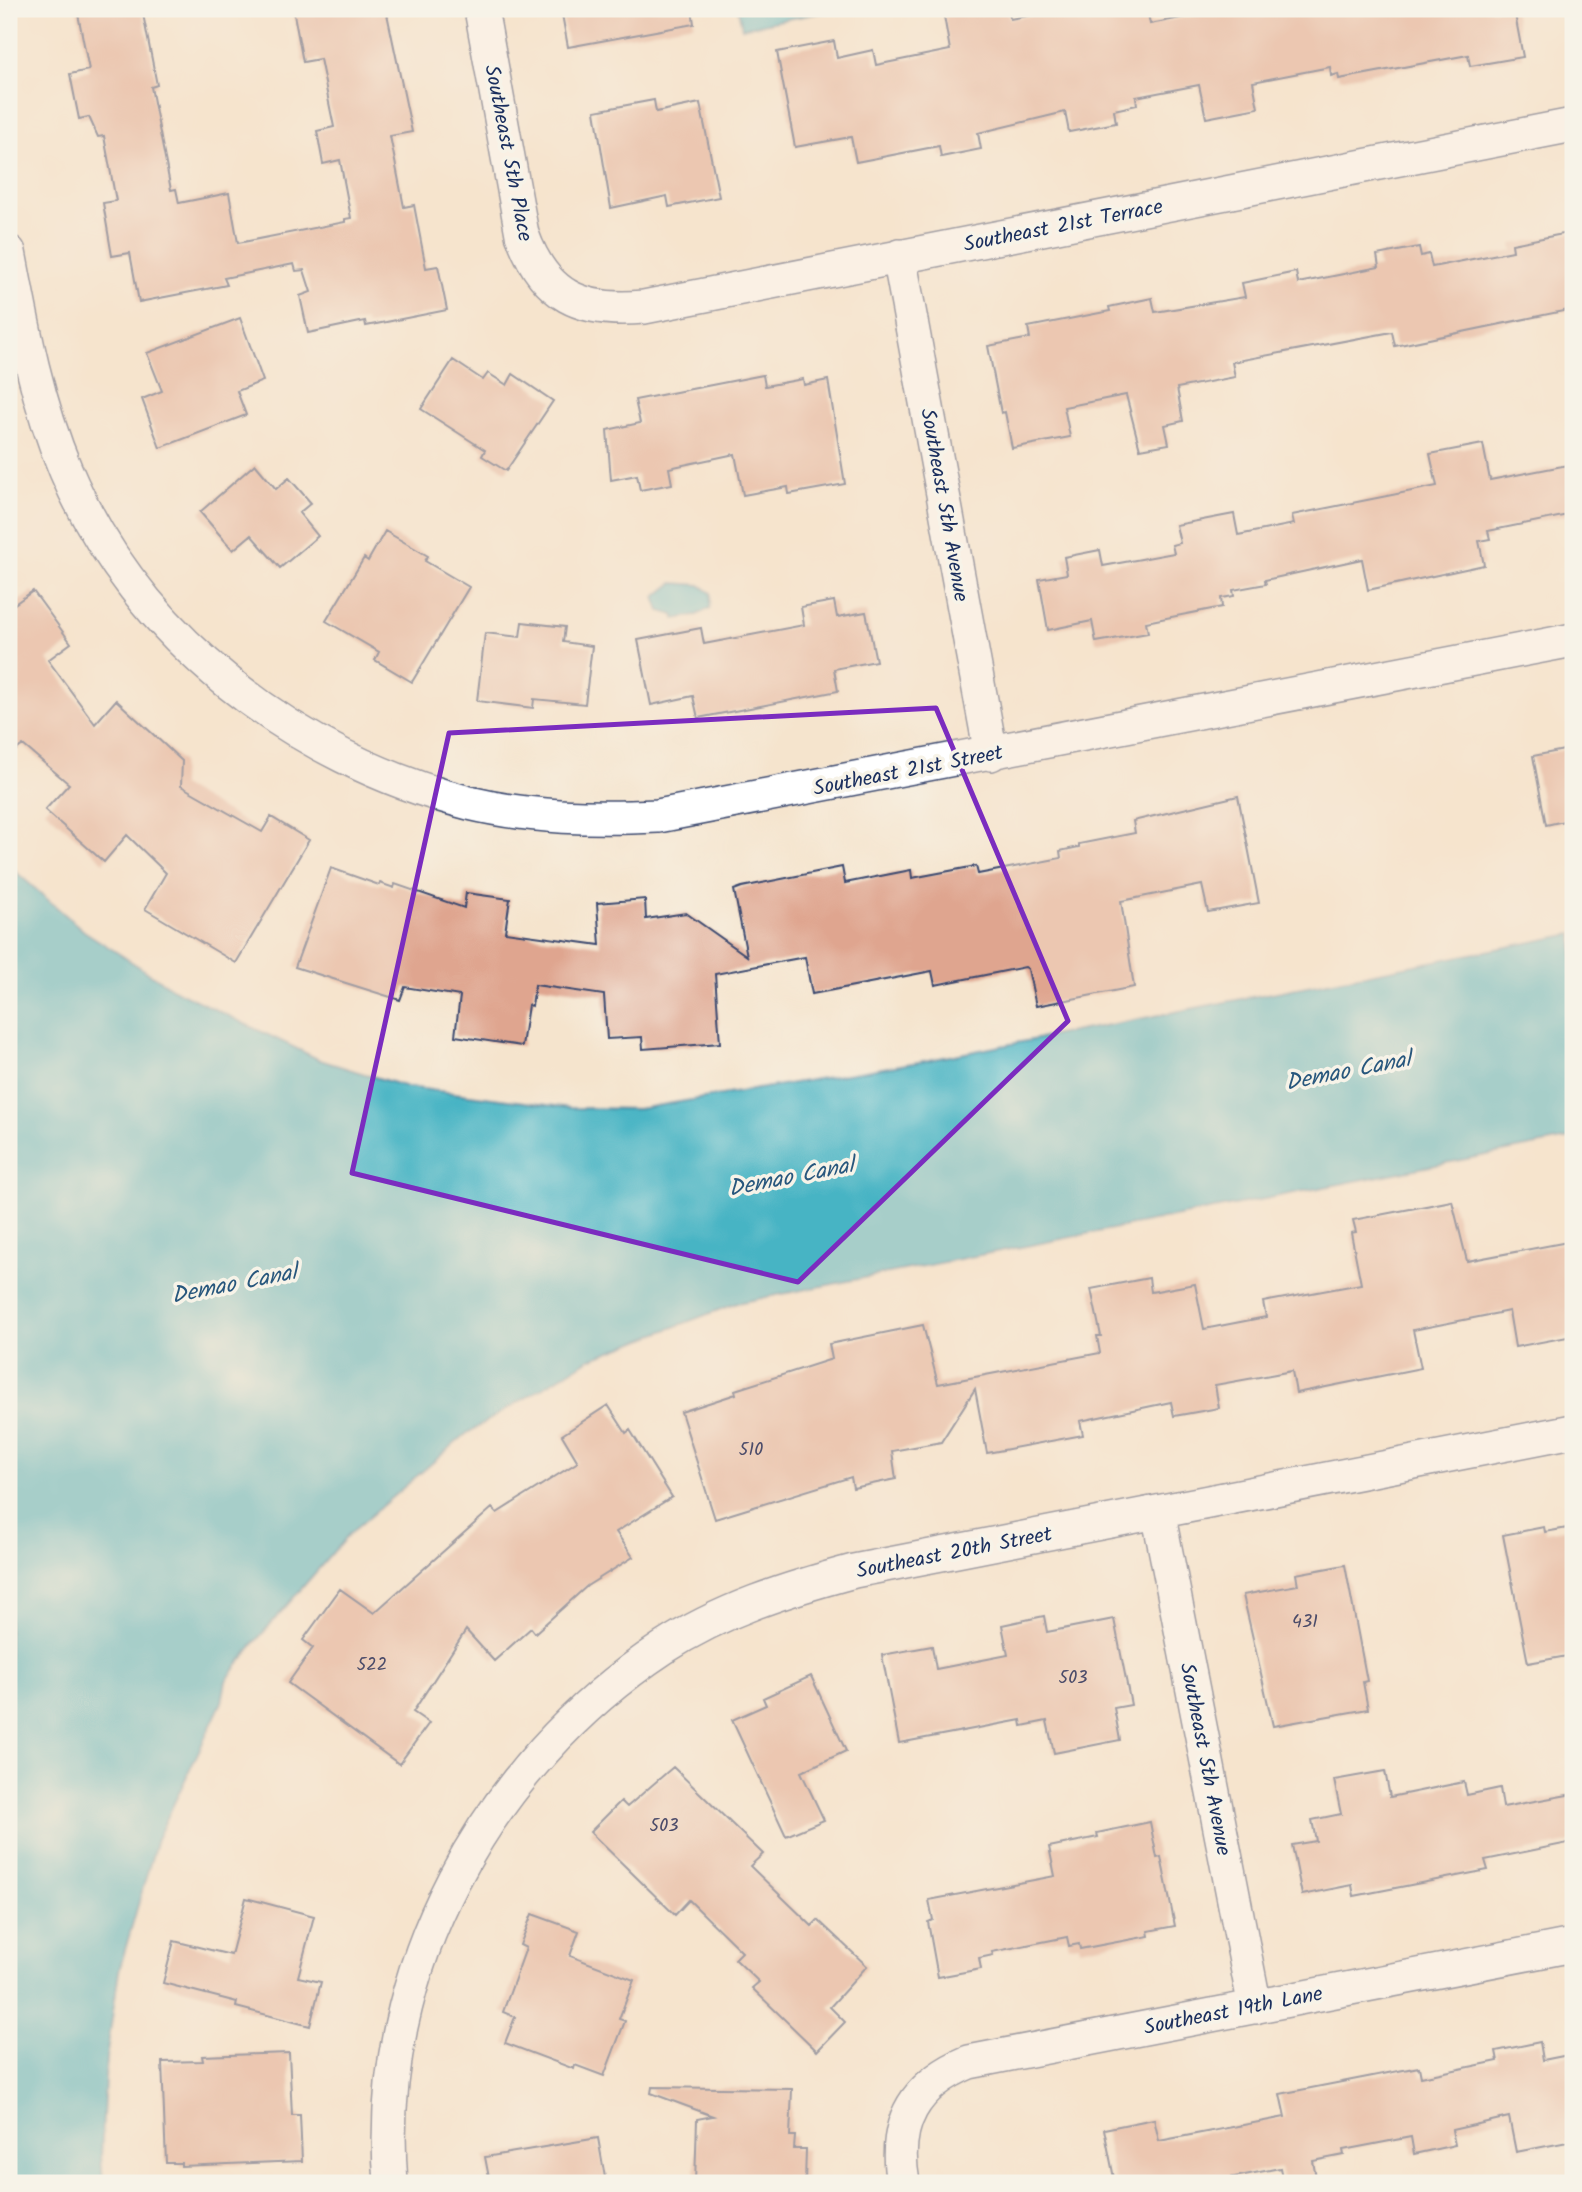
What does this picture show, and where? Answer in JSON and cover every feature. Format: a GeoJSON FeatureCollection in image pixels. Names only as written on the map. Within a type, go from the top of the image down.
{"type":"FeatureCollection","features":[{"type":"Feature","properties":{"kind":"street","name":"Southeast 5th Place"},"geometry":{"type":"LineString","coordinates":[[481,9],[522,234],[539,273],[556,288]]}},
{"type":"Feature","properties":{"kind":"street","name":"Southeast 21st Terrace"},"geometry":{"type":"LineString","coordinates":[[556,288],[574,301],[617,309],[1573,125]]}},
{"type":"Feature","properties":{"kind":"street","name":"Southeast 21st Street"},"geometry":{"type":"LineString","coordinates":[[9,252],[28,352],[44,414],[86,512],[112,557],[172,631],[259,706],[349,760],[411,786],[471,803],[523,813],[596,818],[658,816],[1573,640]]}},
{"type":"Feature","properties":{"kind":"street","name":"Southeast 5th Avenue"},"geometry":{"type":"LineString","coordinates":[[900,256],[990,754]]}},
{"type":"Feature","properties":{"kind":"street","name":"Southeast 20th Street"},"geometry":{"type":"LineString","coordinates":[[391,2183],[390,2104],[397,2054],[410,1993],[427,1937],[450,1884],[481,1832],[540,1752],[582,1710],[664,1648],[712,1620],[805,1584],[854,1571],[1573,1431]]}},
{"type":"Feature","properties":{"kind":"street","name":"Southeast 5th Avenue"},"geometry":{"type":"LineString","coordinates":[[1158,1512],[1255,2007]]}},
{"type":"Feature","properties":{"kind":"street","name":"Southeast 19th Lane"},"geometry":{"type":"LineString","coordinates":[[903,2183],[900,2151],[903,2127],[911,2108],[927,2084],[944,2072],[969,2062],[1573,1945]]}},
{"type":"Feature","properties":{"kind":"highlighted area"},"geometry":{"type":"Polygon","coordinates":[[[936,708],[1068,1021],[798,1282],[352,1173],[449,733],[936,708]]]}},
{"type":"Feature","properties":{"kind":"water"},"geometry":{"type":"Polygon","coordinates":[[[738,9],[839,9],[742,28],[738,9]]]}},
{"type":"Feature","properties":{"kind":"water"},"geometry":{"type":"Polygon","coordinates":[[[673,583],[700,585],[711,593],[710,608],[697,615],[675,619],[674,615],[660,611],[655,597],[673,583]]]}},
{"type":"Feature","properties":{"kind":"water","name":"Demao Canal"},"geometry":{"type":"Polygon","coordinates":[[[9,866],[84,931],[175,990],[320,1060],[407,1087],[570,1108],[638,1109],[919,1062],[1573,934],[1573,1138],[737,1303],[590,1359],[466,1434],[348,1535],[255,1642],[226,1681],[222,1702],[157,1839],[119,1971],[106,2059],[101,2156],[103,2183],[9,2183],[9,866]]]}},
{"type":"Feature","properties":{"kind":"building"},"geometry":{"type":"Polygon","coordinates":[[[77,9],[142,9],[157,85],[151,87],[171,190],[176,189],[179,203],[229,193],[238,243],[345,222],[345,219],[351,218],[340,160],[323,164],[317,131],[334,127],[320,59],[303,62],[293,9],[386,9],[412,132],[390,136],[404,207],[414,205],[426,268],[438,266],[447,310],[366,326],[365,321],[308,333],[300,296],[311,292],[304,270],[296,271],[294,264],[224,278],[227,285],[139,302],[130,253],[112,256],[103,203],[116,201],[104,136],[98,137],[89,117],[79,119],[70,74],[89,70],[77,9]]]}},
{"type":"Feature","properties":{"kind":"building"},"geometry":{"type":"Polygon","coordinates":[[[561,9],[692,9],[694,24],[568,47],[561,9]]]}},
{"type":"Feature","properties":{"kind":"building"},"geometry":{"type":"Polygon","coordinates":[[[979,9],[1008,9],[1010,19],[1065,9],[1147,9],[1150,24],[1226,9],[1514,9],[1523,57],[1470,66],[1468,55],[1339,79],[1338,74],[1331,76],[1330,67],[1253,82],[1258,108],[1206,118],[1199,85],[1136,97],[1137,105],[1114,110],[1116,123],[1069,132],[1065,112],[978,133],[981,149],[941,157],[939,146],[856,162],[851,137],[795,147],[777,52],[834,41],[837,58],[873,50],[876,65],[950,50],[944,16],[979,9]]]}},
{"type":"Feature","properties":{"kind":"building"},"geometry":{"type":"Polygon","coordinates":[[[654,100],[656,112],[700,103],[719,197],[669,207],[667,196],[611,208],[595,111],[654,100]]]}},
{"type":"Feature","properties":{"kind":"building"},"geometry":{"type":"Polygon","coordinates":[[[1573,232],[1573,309],[1395,346],[1392,332],[1232,362],[1235,377],[1177,388],[1183,421],[1165,425],[1169,444],[1140,449],[1126,395],[1064,407],[1070,437],[1012,448],[1005,412],[1001,413],[988,346],[1030,338],[1028,327],[1110,311],[1109,307],[1152,298],[1155,312],[1245,297],[1242,283],[1296,272],[1298,283],[1379,267],[1377,255],[1419,247],[1421,256],[1429,254],[1432,267],[1513,251],[1512,244],[1573,232]]]}},
{"type":"Feature","properties":{"kind":"building"},"geometry":{"type":"Polygon","coordinates":[[[240,318],[263,381],[237,391],[246,415],[160,448],[142,399],[162,391],[147,353],[240,318]]]}},
{"type":"Feature","properties":{"kind":"building"},"geometry":{"type":"Polygon","coordinates":[[[453,360],[483,380],[488,373],[507,385],[513,374],[553,401],[506,471],[482,456],[485,450],[421,409],[453,360]]]}},
{"type":"Feature","properties":{"kind":"building"},"geometry":{"type":"Polygon","coordinates":[[[763,375],[765,386],[803,379],[804,385],[828,380],[845,484],[789,494],[788,487],[743,495],[735,454],[669,468],[672,484],[640,490],[637,475],[611,480],[607,430],[640,423],[635,400],[763,375]]]}},
{"type":"Feature","properties":{"kind":"building"},"geometry":{"type":"Polygon","coordinates":[[[1483,444],[1490,480],[1573,464],[1573,514],[1488,531],[1490,539],[1479,541],[1484,565],[1368,590],[1362,559],[1265,580],[1266,584],[1233,590],[1234,596],[1221,598],[1222,607],[1146,622],[1148,633],[1096,642],[1092,621],[1048,630],[1039,579],[1067,574],[1064,557],[1100,550],[1103,566],[1174,553],[1172,545],[1180,543],[1176,525],[1234,514],[1238,535],[1294,524],[1292,515],[1437,486],[1430,454],[1483,444]]]}},
{"type":"Feature","properties":{"kind":"building"},"geometry":{"type":"Polygon","coordinates":[[[255,464],[276,489],[289,478],[311,503],[299,513],[318,536],[280,568],[251,535],[233,550],[200,512],[255,464]]]}},
{"type":"Feature","properties":{"kind":"building"},"geometry":{"type":"Polygon","coordinates":[[[385,531],[428,556],[425,561],[469,587],[412,682],[375,660],[379,652],[326,621],[364,558],[368,561],[385,531]]]}},
{"type":"Feature","properties":{"kind":"building"},"geometry":{"type":"Polygon","coordinates":[[[33,591],[71,643],[48,660],[95,724],[116,700],[182,761],[181,786],[262,832],[271,817],[309,840],[236,963],[145,909],[166,873],[127,835],[104,862],[45,810],[69,784],[23,745],[9,755],[9,608],[33,591]]]}},
{"type":"Feature","properties":{"kind":"building"},"geometry":{"type":"Polygon","coordinates":[[[834,601],[837,617],[866,612],[876,661],[834,669],[838,691],[698,718],[693,696],[651,705],[638,640],[701,628],[704,644],[804,625],[801,607],[834,601]]]}},
{"type":"Feature","properties":{"kind":"building"},"geometry":{"type":"Polygon","coordinates":[[[522,622],[565,627],[563,642],[592,646],[585,704],[534,699],[533,708],[477,701],[485,633],[520,637],[522,622]]]}},
{"type":"Feature","properties":{"kind":"building"},"geometry":{"type":"Polygon","coordinates":[[[1573,750],[1573,819],[1546,825],[1533,756],[1573,750]]]}},
{"type":"Feature","properties":{"kind":"building"},"geometry":{"type":"Polygon","coordinates":[[[1238,796],[1259,903],[1208,912],[1202,885],[1121,901],[1134,987],[1036,1006],[1028,969],[1025,967],[935,985],[932,971],[812,994],[805,957],[715,974],[720,1043],[643,1049],[642,1037],[607,1039],[604,995],[535,985],[532,1006],[528,1005],[522,1046],[455,1036],[460,996],[405,987],[400,1000],[295,967],[331,868],[379,885],[380,883],[394,888],[395,884],[464,908],[466,893],[510,899],[505,932],[600,945],[597,903],[645,899],[646,919],[686,913],[747,956],[734,890],[742,887],[842,867],[845,883],[911,870],[912,878],[976,866],[978,874],[1061,858],[1060,851],[1079,847],[1079,844],[1135,833],[1133,821],[1238,796]]]}},
{"type":"Feature","properties":{"kind":"building"},"geometry":{"type":"Polygon","coordinates":[[[1452,1201],[1467,1261],[1573,1241],[1573,1336],[1515,1347],[1509,1311],[1413,1330],[1421,1368],[1296,1393],[1292,1371],[1215,1385],[1219,1408],[1174,1416],[1171,1402],[1080,1421],[1083,1435],[987,1453],[975,1389],[941,1442],[892,1451],[896,1479],[853,1488],[851,1477],[715,1519],[681,1412],[736,1394],[735,1390],[832,1359],[829,1344],[923,1325],[938,1384],[1100,1353],[1097,1336],[1101,1336],[1091,1289],[1149,1278],[1151,1292],[1195,1284],[1204,1329],[1266,1317],[1263,1302],[1361,1284],[1351,1233],[1356,1232],[1353,1220],[1452,1201]]]}},
{"type":"Feature","properties":{"kind":"building"},"geometry":{"type":"Polygon","coordinates":[[[608,1405],[626,1433],[630,1430],[672,1497],[616,1532],[633,1557],[587,1586],[535,1633],[531,1628],[494,1661],[466,1630],[413,1712],[429,1723],[399,1764],[288,1683],[313,1648],[303,1640],[340,1589],[374,1613],[492,1508],[497,1513],[578,1462],[562,1435],[608,1405]]]}},
{"type":"Feature","properties":{"kind":"building"},"geometry":{"type":"Polygon","coordinates":[[[1544,1527],[1545,1532],[1573,1527],[1573,1655],[1528,1663],[1503,1535],[1544,1527]]]}},
{"type":"Feature","properties":{"kind":"building"},"geometry":{"type":"Polygon","coordinates":[[[1345,1565],[1367,1681],[1363,1682],[1368,1709],[1273,1726],[1243,1595],[1298,1585],[1296,1574],[1345,1565]]]}},
{"type":"Feature","properties":{"kind":"building"},"geometry":{"type":"Polygon","coordinates":[[[1044,1616],[1047,1632],[1114,1619],[1131,1705],[1114,1708],[1120,1740],[1054,1753],[1047,1721],[1022,1726],[1021,1720],[899,1743],[882,1655],[932,1646],[936,1669],[1008,1655],[1002,1625],[1044,1616]]]}},
{"type":"Feature","properties":{"kind":"building"},"geometry":{"type":"Polygon","coordinates":[[[811,1676],[846,1751],[801,1772],[824,1820],[786,1836],[732,1720],[766,1705],[763,1698],[811,1676]]]}},
{"type":"Feature","properties":{"kind":"building"},"geometry":{"type":"Polygon","coordinates":[[[673,1767],[763,1854],[750,1866],[812,1926],[818,1920],[867,1966],[830,2007],[845,2022],[817,2051],[752,1988],[759,1982],[735,1959],[742,1952],[689,1900],[675,1915],[590,1832],[621,1801],[627,1807],[673,1767]]]}},
{"type":"Feature","properties":{"kind":"building"},"geometry":{"type":"Polygon","coordinates":[[[1385,1771],[1390,1797],[1464,1782],[1467,1795],[1500,1788],[1503,1807],[1573,1794],[1573,1842],[1485,1860],[1488,1870],[1354,1896],[1352,1885],[1302,1895],[1292,1845],[1316,1841],[1312,1820],[1341,1814],[1334,1780],[1385,1771]]]}},
{"type":"Feature","properties":{"kind":"building"},"geometry":{"type":"Polygon","coordinates":[[[1150,1822],[1157,1858],[1161,1857],[1175,1926],[1148,1931],[1149,1936],[1080,1949],[1079,1944],[1069,1946],[1067,1937],[992,1952],[993,1955],[979,1958],[981,1969],[938,1977],[928,1922],[933,1920],[929,1900],[1055,1876],[1049,1847],[1150,1822]]]}},
{"type":"Feature","properties":{"kind":"building"},"geometry":{"type":"Polygon","coordinates":[[[246,1898],[314,1916],[298,1977],[321,1982],[310,2026],[236,2007],[237,2002],[163,1983],[174,1941],[231,1955],[246,1898]]]}},
{"type":"Feature","properties":{"kind":"building"},"geometry":{"type":"Polygon","coordinates":[[[532,1914],[579,1931],[570,1956],[634,1980],[619,2019],[625,2021],[604,2076],[575,2065],[574,2069],[505,2043],[515,2017],[503,2012],[526,1948],[520,1945],[532,1914]]]}},
{"type":"Feature","properties":{"kind":"building"},"geometry":{"type":"Polygon","coordinates":[[[1540,2042],[1543,2060],[1573,2054],[1573,2141],[1516,2152],[1509,2117],[1452,2130],[1455,2145],[1414,2154],[1411,2137],[1343,2150],[1344,2155],[1313,2161],[1316,2178],[1291,2183],[1283,2183],[1280,2168],[1204,2183],[1115,2183],[1104,2129],[1154,2119],[1159,2141],[1285,2117],[1280,2094],[1419,2067],[1421,2077],[1498,2061],[1496,2051],[1540,2042]]]}},
{"type":"Feature","properties":{"kind":"building"},"geometry":{"type":"Polygon","coordinates":[[[289,2053],[292,2115],[300,2115],[302,2161],[181,2166],[181,2163],[166,2163],[162,2062],[203,2061],[202,2056],[289,2053]]]}},
{"type":"Feature","properties":{"kind":"building"},"geometry":{"type":"Polygon","coordinates":[[[652,2087],[792,2089],[790,2136],[795,2136],[794,2149],[806,2149],[805,2183],[695,2183],[697,2119],[713,2116],[651,2093],[652,2087]]]}},
{"type":"Feature","properties":{"kind":"building"},"geometry":{"type":"Polygon","coordinates":[[[598,2138],[606,2183],[490,2183],[485,2157],[598,2138]]]}}]}
